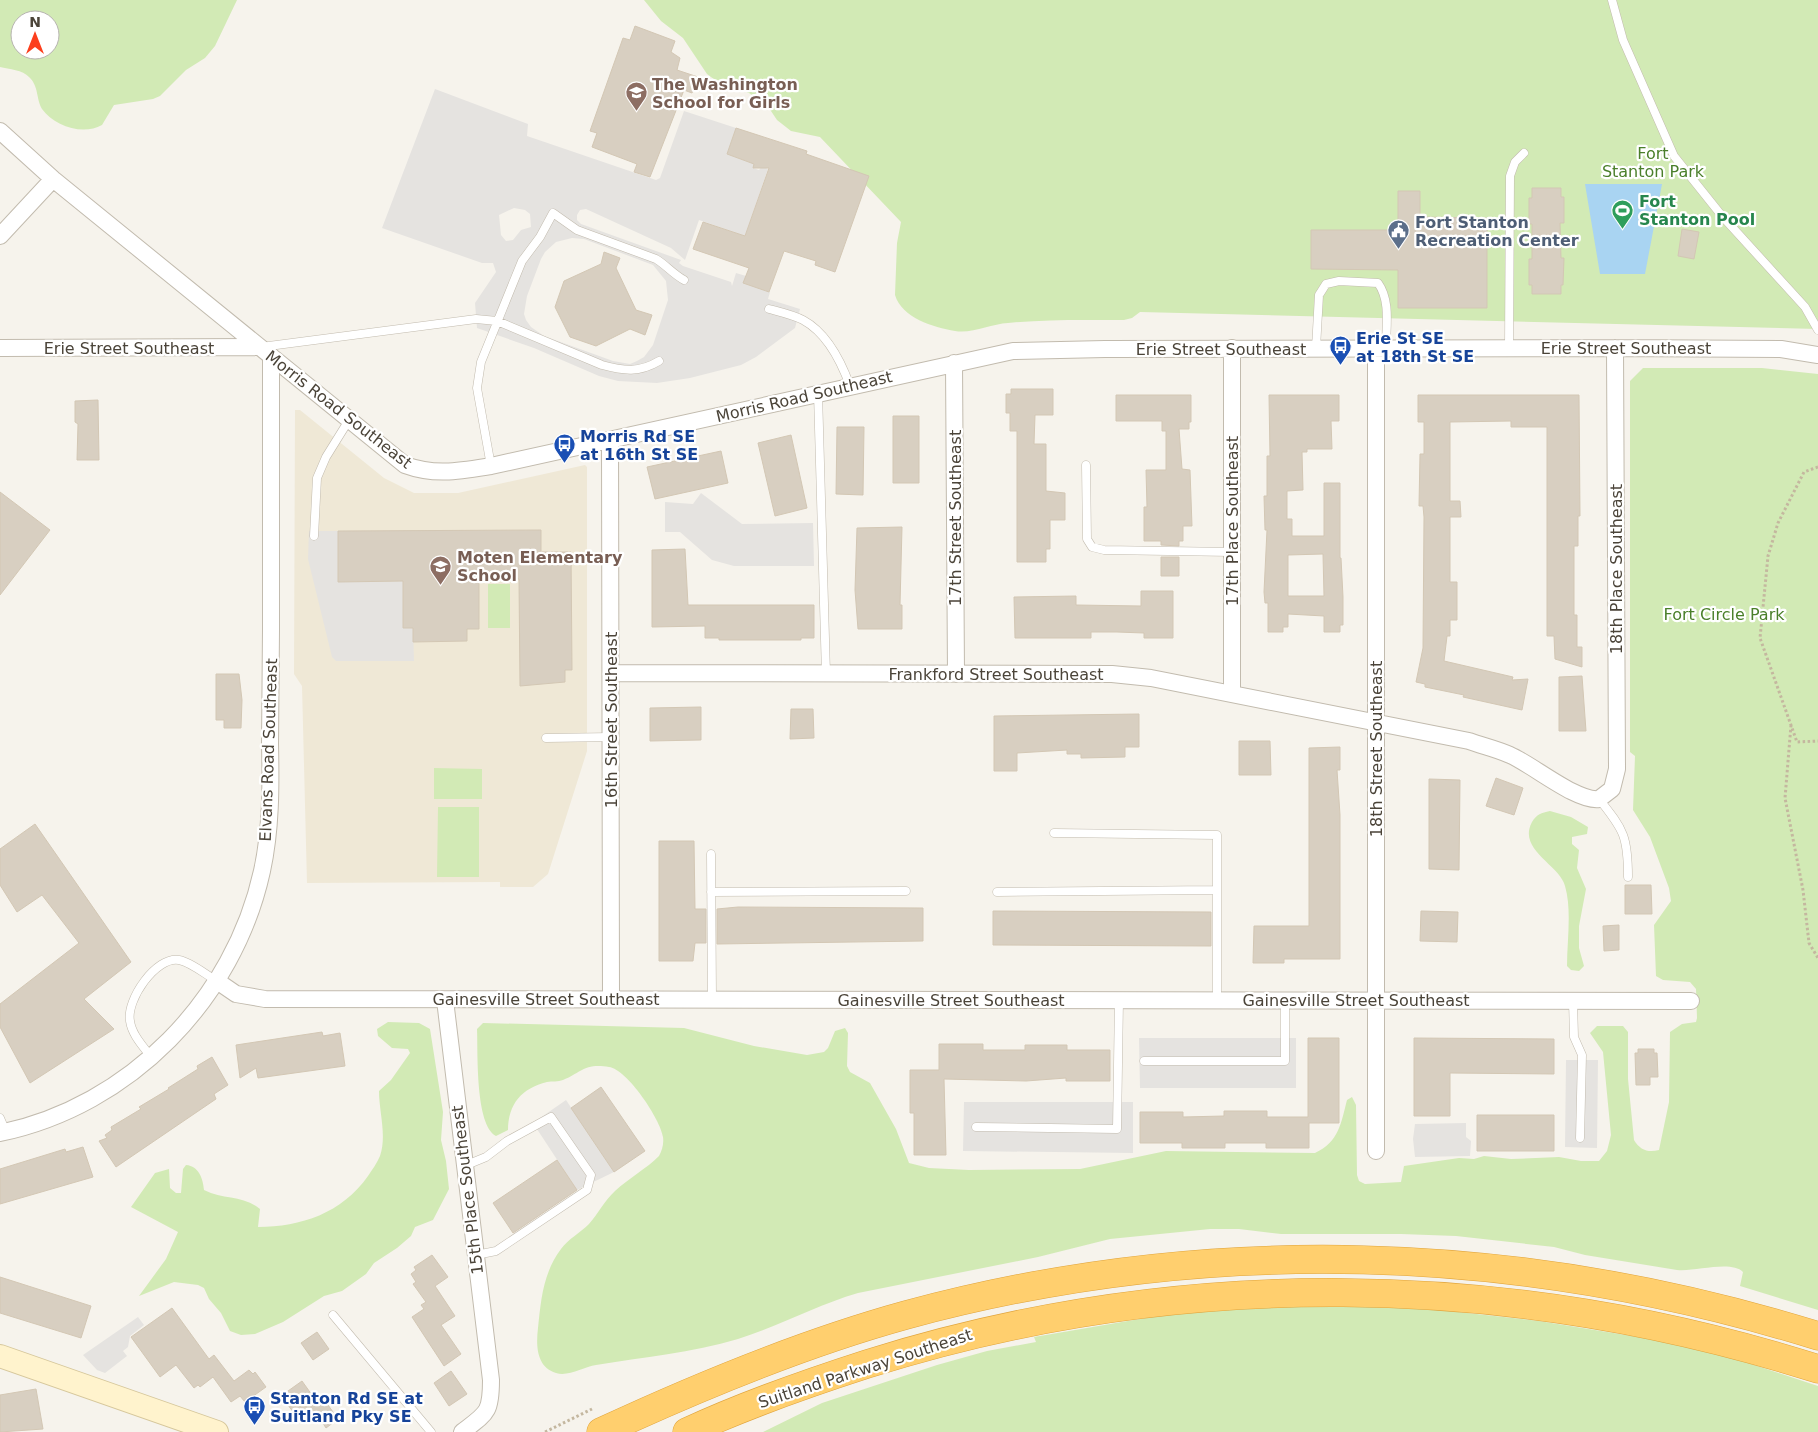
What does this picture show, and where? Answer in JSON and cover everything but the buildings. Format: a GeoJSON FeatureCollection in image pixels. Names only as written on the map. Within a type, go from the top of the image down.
{"type":"FeatureCollection","features":[{"type":"Feature","properties":{"kind":"highway","name":"Suitland Parkway Southeast"},"geometry":{"type":"LineString","coordinates":[[601,1432],[684,1394],[761,1363],[906,1315],[1049,1283],[1122,1272],[1204,1264],[1279,1259],[1348,1259],[1447,1263],[1534,1272],[1698,1303],[1818,1336]]}},
{"type":"Feature","properties":{"kind":"highway","name":"Suitland Parkway Southeast"},"geometry":{"type":"LineString","coordinates":[[687,1432],[805,1385],[971,1334],[1053,1317],[1125,1306],[1250,1295],[1370,1292],[1500,1300],[1629,1319],[1748,1348],[1818,1369]]}},
{"type":"Feature","properties":{"kind":"street","name":"Morris Road Southeast"},"geometry":{"type":"LineString","coordinates":[[0,131],[53,179],[265,352],[405,465],[415,469],[446,473],[491,466],[954,363]]}},
{"type":"Feature","properties":{"kind":"street"},"geometry":{"type":"LineString","coordinates":[[0,236],[53,179]]}},
{"type":"Feature","properties":{"kind":"street","name":"Erie Street Southeast"},"geometry":{"type":"LineString","coordinates":[[0,348],[265,352]]}},
{"type":"Feature","properties":{"kind":"street","name":"Erie Street Southeast"},"geometry":{"type":"LineString","coordinates":[[954,363],[992,354],[1034,350],[1232,348],[1781,349],[1818,355]]}},
{"type":"Feature","properties":{"kind":"street","name":"17th Place Southeast"},"geometry":{"type":"LineString","coordinates":[[1232,348],[1232,693]]}},
{"type":"Feature","properties":{"kind":"street","name":"18th Street Southeast"},"geometry":{"type":"LineString","coordinates":[[1376,1150],[1376,722],[1381,348]]}},
{"type":"Feature","properties":{"kind":"street","name":"18th Place Southeast"},"geometry":{"type":"LineString","coordinates":[[1605,794],[1617,769],[1615,348]]}},
{"type":"Feature","properties":{"kind":"street","name":"Elvans Road Southeast"},"geometry":{"type":"LineString","coordinates":[[2,1128],[51,1118],[84,1103],[114,1085],[151,1057],[188,1021],[217,981],[238,941],[256,897],[264,861],[270,815],[265,352]]}},
{"type":"Feature","properties":{"kind":"street","name":"17th Street Southeast"},"geometry":{"type":"LineString","coordinates":[[954,363],[956,674]]}},
{"type":"Feature","properties":{"kind":"street","name":"16th Street Southeast"},"geometry":{"type":"LineString","coordinates":[[610,440],[610,999]]}},
{"type":"Feature","properties":{"kind":"street","name":"Frankford Street Southeast"},"geometry":{"type":"LineString","coordinates":[[611,673],[1112,674],[1151,678],[1376,722]]}},
{"type":"Feature","properties":{"kind":"street"},"geometry":{"type":"LineString","coordinates":[[1376,722],[1449,736],[1502,752],[1544,773],[1580,797],[1605,794]]}},
{"type":"Feature","properties":{"kind":"street","name":"Gainesville Street Southeast"},"geometry":{"type":"LineString","coordinates":[[217,981],[236,994],[256,998],[444,1000],[1217,999],[1690,1001]]}},
{"type":"Feature","properties":{"kind":"street","name":"15th Place Southeast"},"geometry":{"type":"LineString","coordinates":[[444,1000],[491,1380],[491,1400],[486,1412],[462,1432]]}},
{"type":"Feature","properties":{"kind":"street"},"geometry":{"type":"LineString","coordinates":[[0,1356],[217,1432]]}},
{"type":"Feature","properties":{"kind":"lane"},"geometry":{"type":"LineString","coordinates":[[1612,0],[1623,40],[1674,156],[1722,216],[1805,307],[1818,330]]}},
{"type":"Feature","properties":{"kind":"lane"},"geometry":{"type":"LineString","coordinates":[[1509,348],[1510,176],[1515,162],[1524,153]]}},
{"type":"Feature","properties":{"kind":"lane"},"geometry":{"type":"LineString","coordinates":[[491,466],[479,408],[478,374],[497,321],[522,261],[540,237],[553,213],[577,230],[656,259],[673,274],[684,280]]}},
{"type":"Feature","properties":{"kind":"lane"},"geometry":{"type":"LineString","coordinates":[[1316,348],[1319,294],[1326,284],[1338,282],[1378,283],[1382,289],[1386,300],[1381,348]]}},
{"type":"Feature","properties":{"kind":"lane"},"geometry":{"type":"LineString","coordinates":[[769,308],[801,319],[814,328],[841,362],[850,386]]}},
{"type":"Feature","properties":{"kind":"lane"},"geometry":{"type":"LineString","coordinates":[[265,352],[476,320],[497,321],[602,365],[620,370],[638,371],[659,360]]}},
{"type":"Feature","properties":{"kind":"lane"},"geometry":{"type":"LineString","coordinates":[[818,393],[826,674]]}},
{"type":"Feature","properties":{"kind":"lane"},"geometry":{"type":"LineString","coordinates":[[314,536],[317,478],[326,457],[349,420]]}},
{"type":"Feature","properties":{"kind":"lane"},"geometry":{"type":"LineString","coordinates":[[1086,466],[1087,538],[1092,547],[1104,550],[1232,552]]}},
{"type":"Feature","properties":{"kind":"lane"},"geometry":{"type":"LineString","coordinates":[[546,738],[610,736]]}},
{"type":"Feature","properties":{"kind":"lane"},"geometry":{"type":"LineString","coordinates":[[1605,794],[1620,826],[1628,852],[1628,877]]}},
{"type":"Feature","properties":{"kind":"lane"},"geometry":{"type":"LineString","coordinates":[[1054,833],[1217,835],[1217,999]]}},
{"type":"Feature","properties":{"kind":"lane"},"geometry":{"type":"LineString","coordinates":[[711,854],[712,999]]}},
{"type":"Feature","properties":{"kind":"lane"},"geometry":{"type":"LineString","coordinates":[[998,892],[1218,890]]}},
{"type":"Feature","properties":{"kind":"lane"},"geometry":{"type":"LineString","coordinates":[[711,892],[906,891]]}},
{"type":"Feature","properties":{"kind":"lane"},"geometry":{"type":"LineString","coordinates":[[151,1057],[133,1033],[129,1018],[134,997],[148,976],[167,961],[180,960],[217,981]]}},
{"type":"Feature","properties":{"kind":"lane"},"geometry":{"type":"LineString","coordinates":[[976,1127],[1117,1129],[1119,1000]]}},
{"type":"Feature","properties":{"kind":"lane"},"geometry":{"type":"LineString","coordinates":[[1144,1061],[1285,1061],[1285,1000]]}},
{"type":"Feature","properties":{"kind":"lane"},"geometry":{"type":"LineString","coordinates":[[1573,1000],[1574,1037],[1582,1055],[1580,1138]]}},
{"type":"Feature","properties":{"kind":"lane"},"geometry":{"type":"LineString","coordinates":[[464,1166],[486,1157],[507,1141],[551,1117],[591,1175],[586,1190],[496,1251],[475,1256]]}},
{"type":"Feature","properties":{"kind":"lane"},"geometry":{"type":"LineString","coordinates":[[334,1315],[431,1432]]}},
{"type":"Feature","properties":{"kind":"path"},"geometry":{"type":"LineString","coordinates":[[1818,467],[1804,472],[1778,523],[1768,556],[1760,638],[1797,742],[1818,741]]}},
{"type":"Feature","properties":{"kind":"path"},"geometry":{"type":"LineString","coordinates":[[1791,722],[1786,798],[1803,890],[1808,943],[1818,958]]}},
{"type":"Feature","properties":{"kind":"shaded area"},"geometry":{"type":"Polygon","coordinates":[[[435,89],[528,124],[527,136],[656,180],[660,178],[684,111],[736,128],[727,154],[754,164],[753,168],[759,170],[762,166],[768,169],[745,236],[699,220],[685,260],[671,248],[586,209],[580,210],[577,220],[581,224],[681,260],[679,263],[683,266],[731,282],[732,286],[736,273],[746,276],[744,283],[770,292],[768,299],[800,309],[795,328],[756,357],[741,365],[690,378],[657,383],[618,381],[599,376],[534,348],[477,328],[475,303],[496,272],[493,263],[482,263],[382,228],[435,89]],[[514,208],[499,215],[501,235],[506,241],[513,240],[521,230],[531,227],[530,214],[525,210],[514,208]],[[572,238],[556,242],[545,252],[541,259],[527,296],[524,314],[526,320],[531,327],[544,336],[613,361],[630,364],[637,361],[644,357],[653,345],[668,300],[666,281],[653,265],[584,239],[572,238]]]}},
{"type":"Feature","properties":{"kind":"shaded area","name":"Moten Elementary School"},"geometry":{"type":"Polygon","coordinates":[[[295,410],[300,410],[384,478],[414,493],[458,493],[585,465],[587,467],[587,751],[548,874],[533,887],[500,887],[500,882],[307,883],[302,686],[294,674],[295,410]]]}},
{"type":"Feature","properties":{"kind":"shaded area"},"geometry":{"type":"Polygon","coordinates":[[[701,493],[742,524],[813,523],[814,566],[734,566],[712,560],[680,532],[665,532],[665,502],[693,504],[701,493]]]}},
{"type":"Feature","properties":{"kind":"shaded area"},"geometry":{"type":"Polygon","coordinates":[[[309,531],[338,531],[338,582],[403,581],[403,628],[413,628],[414,661],[336,661],[332,657],[308,559],[309,531]]]}},
{"type":"Feature","properties":{"kind":"shaded area"},"geometry":{"type":"Polygon","coordinates":[[[1139,1038],[1296,1038],[1296,1088],[1140,1088],[1139,1038]]]}},
{"type":"Feature","properties":{"kind":"shaded area"},"geometry":{"type":"Polygon","coordinates":[[[1566,1060],[1598,1060],[1597,1148],[1565,1147],[1566,1060]]]}},
{"type":"Feature","properties":{"kind":"shaded area"},"geometry":{"type":"Polygon","coordinates":[[[566,1100],[614,1172],[577,1190],[533,1123],[566,1100]]]}},
{"type":"Feature","properties":{"kind":"shaded area"},"geometry":{"type":"Polygon","coordinates":[[[964,1102],[1133,1102],[1133,1153],[963,1151],[964,1102]]]}},
{"type":"Feature","properties":{"kind":"shaded area"},"geometry":{"type":"Polygon","coordinates":[[[1466,1123],[1466,1137],[1471,1141],[1470,1156],[1415,1157],[1413,1139],[1415,1124],[1466,1123]]]}},
{"type":"Feature","properties":{"kind":"shaded area"},"geometry":{"type":"Polygon","coordinates":[[[138,1317],[144,1325],[130,1336],[128,1347],[123,1351],[127,1356],[105,1373],[97,1370],[83,1355],[138,1317]]]}},
{"type":"Feature","properties":{"kind":"green space"},"geometry":{"type":"Polygon","coordinates":[[[0,0],[237,0],[215,46],[205,58],[186,70],[160,96],[153,99],[114,105],[102,125],[94,128],[86,130],[69,128],[47,115],[42,109],[34,84],[29,77],[20,71],[0,67],[0,0]]]}},
{"type":"Feature","properties":{"kind":"green space","name":"Fort Stanton Park"},"geometry":{"type":"Polygon","coordinates":[[[644,0],[1818,0],[1818,329],[1140,312],[1132,318],[1124,320],[1022,322],[961,332],[937,327],[919,320],[904,310],[895,295],[897,243],[901,222],[820,137],[791,131],[777,120],[767,105],[749,93],[719,83],[707,74],[683,38],[661,21],[644,0]]]}},
{"type":"Feature","properties":{"kind":"green space","name":"Fort Circle Park"},"geometry":{"type":"Polygon","coordinates":[[[1643,368],[1762,368],[1818,374],[1818,1310],[1740,1286],[1743,1272],[1730,1267],[1677,1270],[1585,1255],[1554,1247],[1456,1236],[1281,1234],[1239,1229],[1210,1229],[1110,1239],[1038,1257],[858,1293],[828,1303],[753,1334],[703,1348],[596,1365],[566,1374],[556,1373],[544,1366],[539,1355],[537,1341],[540,1307],[547,1277],[555,1258],[567,1242],[589,1224],[615,1191],[659,1156],[663,1137],[650,1108],[625,1076],[609,1067],[601,1066],[583,1069],[563,1080],[547,1082],[530,1088],[518,1098],[514,1105],[508,1130],[496,1136],[489,1129],[484,1118],[479,1087],[477,1029],[483,1023],[684,1028],[754,1046],[807,1055],[824,1052],[828,1048],[835,1031],[845,1028],[848,1033],[847,1066],[850,1072],[870,1083],[896,1129],[909,1163],[929,1168],[969,1170],[1080,1169],[1166,1151],[1315,1153],[1323,1149],[1338,1131],[1347,1100],[1352,1097],[1356,1105],[1357,1175],[1359,1181],[1365,1184],[1401,1182],[1404,1166],[1459,1158],[1474,1159],[1484,1156],[1511,1159],[1559,1157],[1581,1161],[1599,1161],[1607,1151],[1611,1135],[1603,1052],[1590,1033],[1597,1026],[1623,1026],[1628,1032],[1628,1079],[1634,1140],[1645,1150],[1659,1150],[1669,1102],[1670,1032],[1682,1024],[1696,1022],[1697,1018],[1696,989],[1690,982],[1663,980],[1656,976],[1654,925],[1671,901],[1669,888],[1650,837],[1633,810],[1635,756],[1630,752],[1630,381],[1643,368]]]}},
{"type":"Feature","properties":{"kind":"green space"},"geometry":{"type":"Polygon","coordinates":[[[488,584],[510,584],[510,628],[488,628],[488,584]]]}},
{"type":"Feature","properties":{"kind":"green space"},"geometry":{"type":"Polygon","coordinates":[[[434,768],[482,769],[482,799],[434,799],[434,768]]]}},
{"type":"Feature","properties":{"kind":"green space"},"geometry":{"type":"Polygon","coordinates":[[[438,807],[479,807],[479,877],[437,877],[438,807]]]}},
{"type":"Feature","properties":{"kind":"green space"},"geometry":{"type":"Polygon","coordinates":[[[1550,811],[1571,817],[1588,827],[1587,834],[1572,837],[1572,844],[1579,850],[1577,868],[1586,889],[1579,926],[1579,948],[1584,966],[1579,971],[1571,970],[1567,966],[1569,915],[1567,895],[1562,878],[1541,857],[1530,841],[1529,832],[1532,822],[1540,814],[1550,811]]]}},
{"type":"Feature","properties":{"kind":"green space"},"geometry":{"type":"Polygon","coordinates":[[[388,1022],[419,1023],[430,1029],[443,1112],[441,1140],[446,1161],[449,1189],[433,1220],[415,1227],[411,1236],[374,1263],[366,1274],[342,1291],[324,1296],[283,1322],[255,1334],[241,1335],[230,1331],[221,1313],[209,1299],[204,1288],[198,1285],[174,1282],[139,1296],[166,1259],[178,1232],[131,1207],[155,1173],[169,1169],[170,1188],[176,1193],[181,1193],[183,1169],[186,1165],[194,1168],[203,1182],[204,1190],[240,1199],[260,1209],[258,1227],[305,1221],[333,1208],[358,1189],[376,1164],[382,1148],[383,1132],[379,1091],[391,1080],[410,1053],[408,1049],[392,1048],[378,1036],[377,1029],[388,1022]]]}},
{"type":"Feature","properties":{"kind":"green space"},"geometry":{"type":"Polygon","coordinates":[[[1395,1305],[1539,1321],[1700,1347],[1818,1386],[1818,1432],[763,1432],[822,1403],[937,1365],[987,1351],[1036,1342],[1034,1337],[1163,1315],[1253,1307],[1395,1305]]]}},
{"type":"Feature","properties":{"kind":"water","name":"Fort Stanton Pool"},"geometry":{"type":"Polygon","coordinates":[[[1585,184],[1662,184],[1645,274],[1600,274],[1585,184]]]}},
{"type":"Feature","properties":{"kind":"place","name":"The Washington School for Girls"},"geometry":{"type":"Point","coordinates":[636,112]}},
{"type":"Feature","properties":{"kind":"place","name":"Fort Stanton Pool"},"geometry":{"type":"Point","coordinates":[1623,229]}},
{"type":"Feature","properties":{"kind":"place","name":"Fort Stanton Recreation Center"},"geometry":{"type":"Point","coordinates":[1399,250]}},
{"type":"Feature","properties":{"kind":"place","name":"Erie St SE at 18th St SE"},"geometry":{"type":"Point","coordinates":[1340,366]}},
{"type":"Feature","properties":{"kind":"place","name":"Morris Rd SE at 16th St SE"},"geometry":{"type":"Point","coordinates":[564,464]}},
{"type":"Feature","properties":{"kind":"place","name":"Moten Elementary School"},"geometry":{"type":"Point","coordinates":[441,585]}},
{"type":"Feature","properties":{"kind":"place","name":"Stanton Rd SE at Suitland Pky SE"},"geometry":{"type":"Point","coordinates":[254,1426]}}]}
